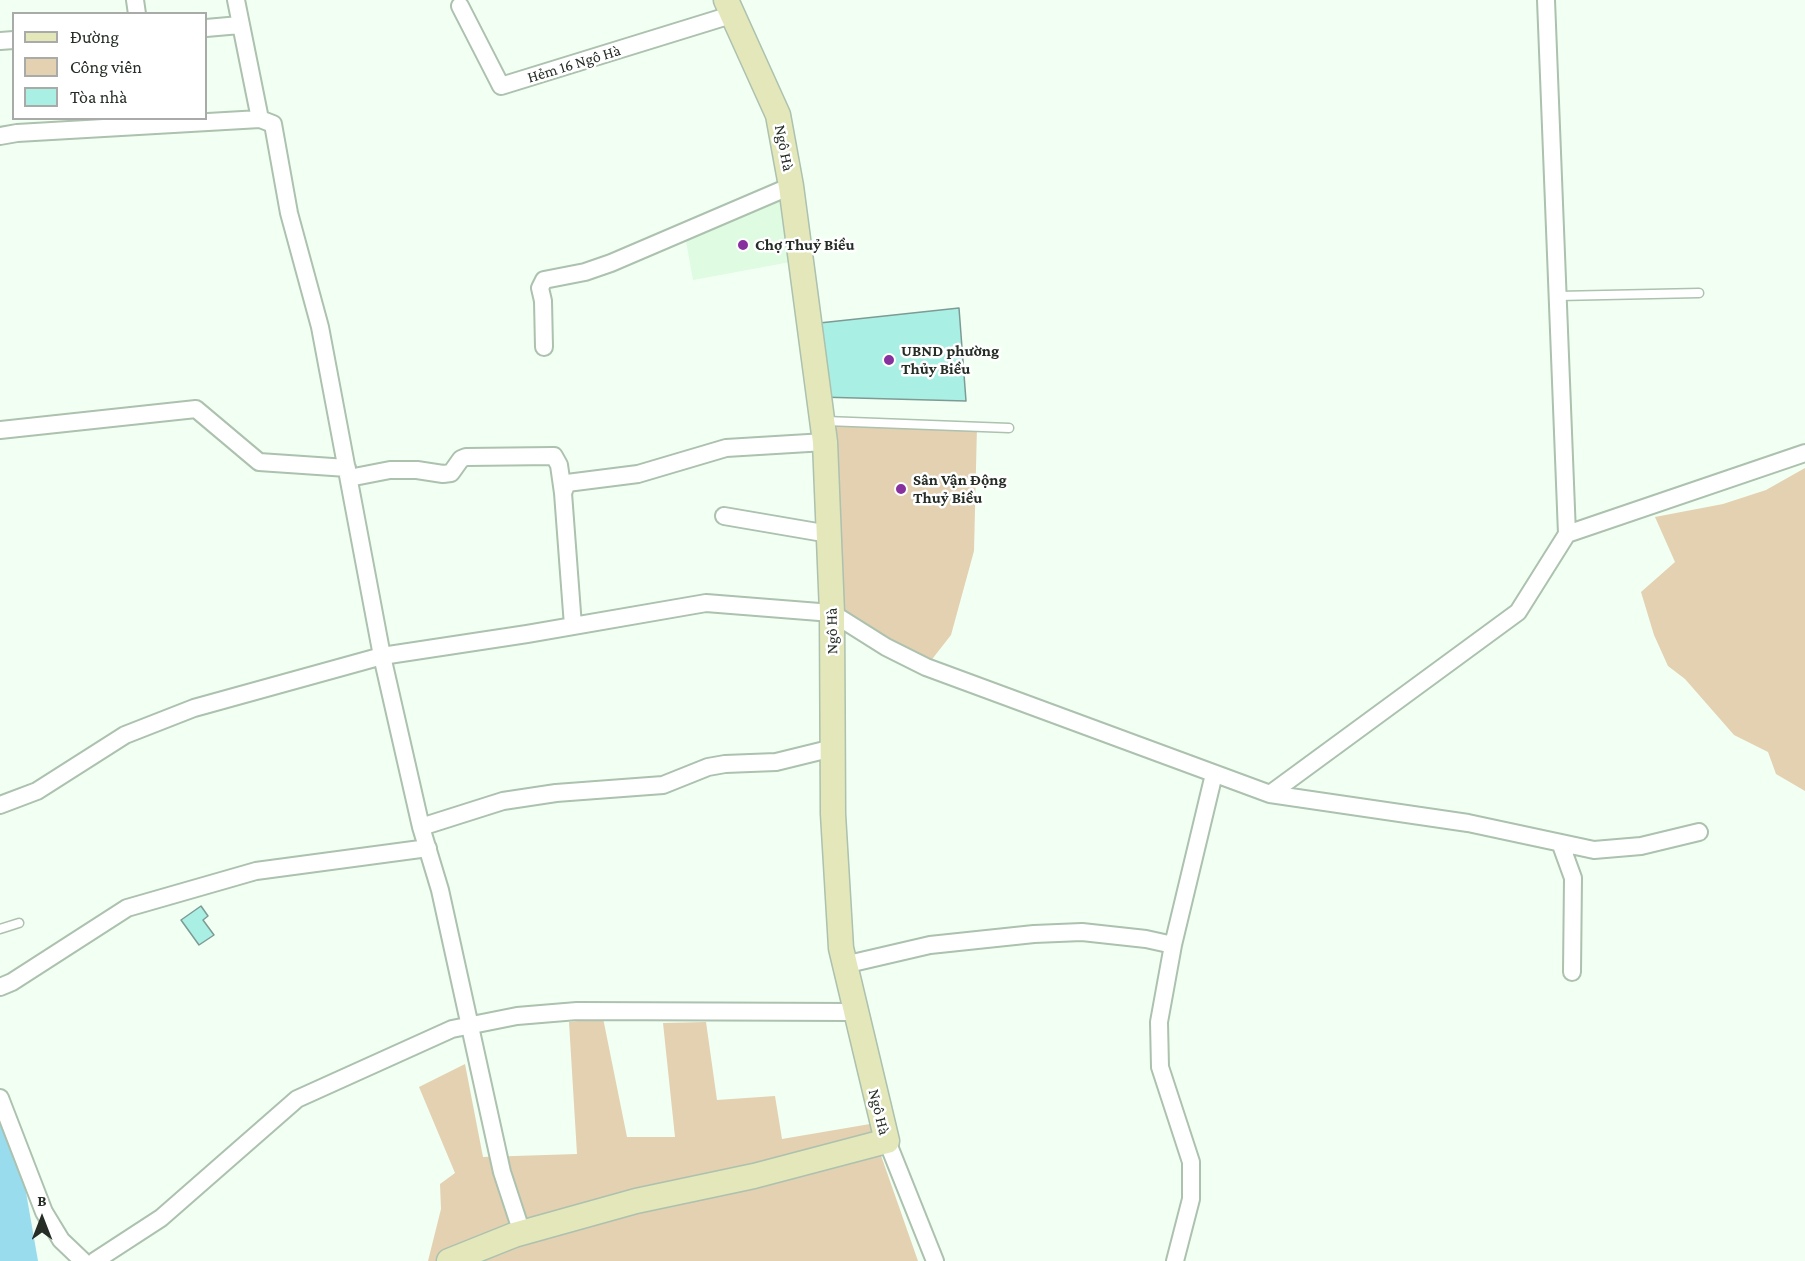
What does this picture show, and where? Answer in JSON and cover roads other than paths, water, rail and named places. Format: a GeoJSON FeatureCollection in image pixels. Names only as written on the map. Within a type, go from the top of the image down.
{"type":"FeatureCollection","features":[{"type":"Feature","properties":{"kind":"street"},"geometry":{"type":"LineString","coordinates":[[236,0],[260,119]]}},
{"type":"Feature","properties":{"kind":"street"},"geometry":{"type":"LineString","coordinates":[[1270,794],[1518,612],[1567,534],[1546,0]]}},
{"type":"Feature","properties":{"kind":"street","name":"Hẻm 16 Ngô Hà"},"geometry":{"type":"LineString","coordinates":[[460,6],[501,86],[729,7]]}},
{"type":"Feature","properties":{"kind":"street","name":"Ngô Hà"},"geometry":{"type":"LineString","coordinates":[[729,7],[778,115],[791,186],[824,432],[832,613],[833,814],[841,948],[854,1012],[886,1141],[935,1261]]}},
{"type":"Feature","properties":{"kind":"street"},"geometry":{"type":"LineString","coordinates":[[207,28],[240,25]]}},
{"type":"Feature","properties":{"kind":"street"},"geometry":{"type":"LineString","coordinates":[[0,136],[18,133],[260,119],[273,124],[289,213],[320,327],[382,656],[470,1025],[502,1172],[522,1233]]}},
{"type":"Feature","properties":{"kind":"street"},"geometry":{"type":"LineString","coordinates":[[544,347],[540,288],[544,280],[585,272],[611,263],[791,186]]}},
{"type":"Feature","properties":{"kind":"street"},"geometry":{"type":"LineString","coordinates":[[0,430],[196,409],[259,462],[348,473],[417,470],[443,474],[451,473],[461,459],[466,457],[554,456],[560,465],[573,626]]}},
{"type":"Feature","properties":{"kind":"street"},"geometry":{"type":"LineString","coordinates":[[563,493],[567,483],[574,480],[638,474],[726,448],[824,432]]}},
{"type":"Feature","properties":{"kind":"street"},"geometry":{"type":"LineString","coordinates":[[1567,534],[1805,453]]}},
{"type":"Feature","properties":{"kind":"street"},"geometry":{"type":"LineString","coordinates":[[724,516],[829,534]]}},
{"type":"Feature","properties":{"kind":"street"},"geometry":{"type":"LineString","coordinates":[[0,805],[37,791],[125,735],[194,708],[382,656],[706,603],[832,613],[886,647],[926,668],[1270,794],[1468,823],[1561,845],[1594,850],[1620,849],[1699,832]]}},
{"type":"Feature","properties":{"kind":"street"},"geometry":{"type":"LineString","coordinates":[[421,826],[512,799],[556,793],[663,785],[708,767],[776,762],[833,748]]}},
{"type":"Feature","properties":{"kind":"street"},"geometry":{"type":"LineString","coordinates":[[1175,1261],[1191,1199],[1191,1162],[1161,1067],[1159,1022],[1173,945],[1214,774]]}},
{"type":"Feature","properties":{"kind":"street"},"geometry":{"type":"LineString","coordinates":[[1561,845],[1573,878],[1572,972]]}},
{"type":"Feature","properties":{"kind":"street"},"geometry":{"type":"LineString","coordinates":[[0,987],[12,982],[127,908],[256,871],[428,848]]}},
{"type":"Feature","properties":{"kind":"street"},"geometry":{"type":"LineString","coordinates":[[844,965],[930,945],[1034,934],[1082,932],[1146,939],[1173,945]]}},
{"type":"Feature","properties":{"kind":"street"},"geometry":{"type":"LineString","coordinates":[[95,1261],[161,1218],[297,1099],[439,1033],[517,1016],[577,1011],[854,1012]]}},
{"type":"Feature","properties":{"kind":"street"},"geometry":{"type":"LineString","coordinates":[[0,1098],[44,1212],[61,1240],[83,1261]]}},
{"type":"Feature","properties":{"kind":"street"},"geometry":{"type":"LineString","coordinates":[[449,1261],[522,1233],[636,1201],[754,1176],[886,1141]]}},
{"type":"Feature","properties":{"kind":"lane"},"geometry":{"type":"LineString","coordinates":[[1558,296],[1699,293]]}},
{"type":"Feature","properties":{"kind":"lane"},"geometry":{"type":"LineString","coordinates":[[824,432],[1009,428]]}},
{"type":"Feature","properties":{"kind":"lane"},"geometry":{"type":"LineString","coordinates":[[0,929],[19,923]]}},
{"type":"Feature","properties":{"kind":"water"},"geometry":{"type":"Polygon","coordinates":[[[0,1114],[23,1175],[38,1261],[0,1261],[0,1114]]]}},
{"type":"Feature","properties":{"kind":"place","name":"Chợ Thuỷ Biều"},"geometry":{"type":"Point","coordinates":[743,245]}},
{"type":"Feature","properties":{"kind":"place","name":"UBND phường Thủy Biều"},"geometry":{"type":"Point","coordinates":[889,360]}},
{"type":"Feature","properties":{"kind":"place","name":"Sân Vận Động Thuỷ Biều"},"geometry":{"type":"Point","coordinates":[901,489]}}]}
